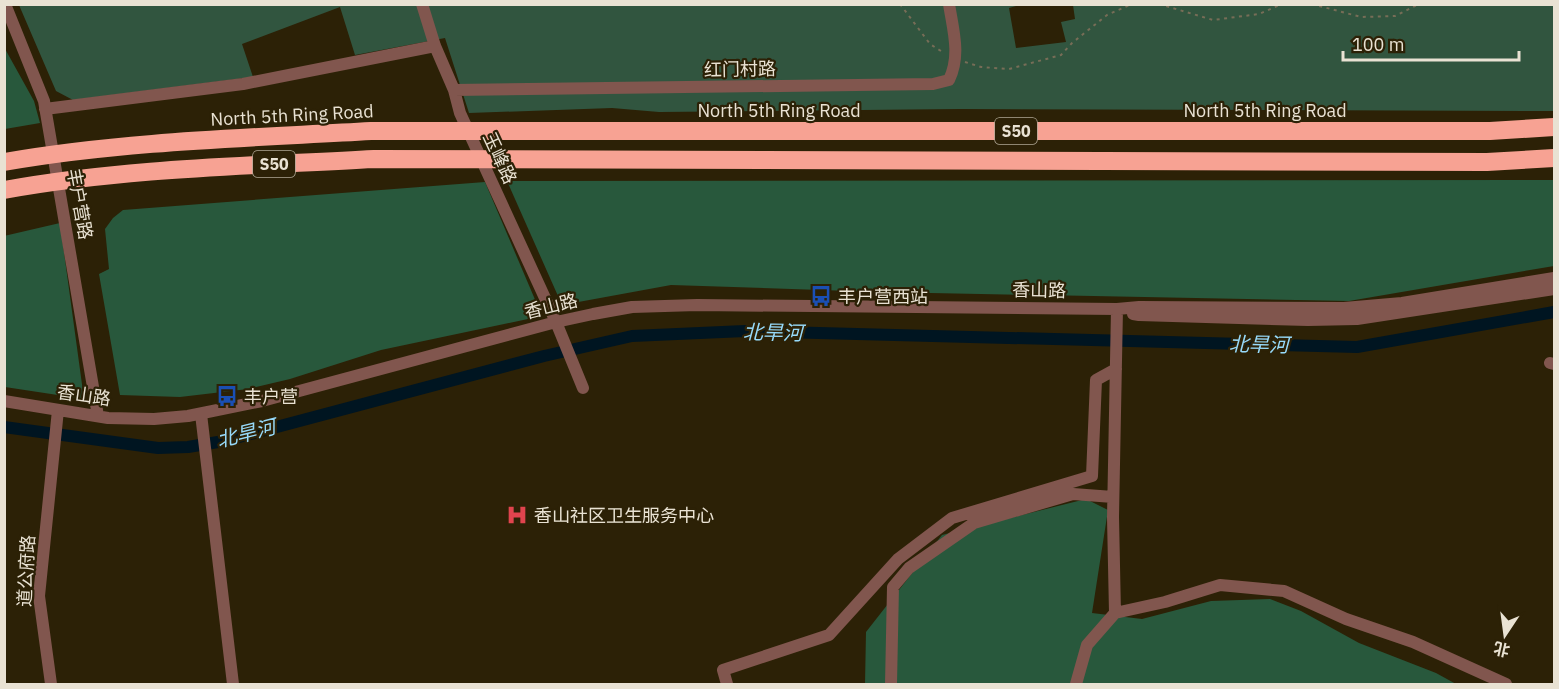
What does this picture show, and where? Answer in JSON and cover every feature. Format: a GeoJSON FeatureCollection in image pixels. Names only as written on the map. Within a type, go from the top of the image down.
{"type":"FeatureCollection","features":[{"type":"Feature","properties":{"kind":"highway","name":"North 5th Ring Road"},"geometry":{"type":"LineString","coordinates":[[14,161],[81,151],[371,131],[1490,131],[1554,127]]}},
{"type":"Feature","properties":{"kind":"highway","name":"S50"},"geometry":{"type":"LineString","coordinates":[[4,190],[84,178],[374,159],[1487,162],[1554,158]]}},
{"type":"Feature","properties":{"kind":"street","name":"丰户营路"},"geometry":{"type":"LineString","coordinates":[[5,4],[44,101],[98,416]]}},
{"type":"Feature","properties":{"kind":"street","name":"玉峰路"},"geometry":{"type":"LineString","coordinates":[[422,4],[435,46],[454,90],[460,113],[556,322],[583,388]]}},
{"type":"Feature","properties":{"kind":"street"},"geometry":{"type":"LineString","coordinates":[[949,4],[957,50],[956,59]]}},
{"type":"Feature","properties":{"kind":"street"},"geometry":{"type":"LineString","coordinates":[[45,109],[243,84],[435,46]]}},
{"type":"Feature","properties":{"kind":"street","name":"红门村路"},"geometry":{"type":"LineString","coordinates":[[454,90],[933,84],[949,80],[955,68],[956,59]]}},
{"type":"Feature","properties":{"kind":"street","name":"香山路"},"geometry":{"type":"LineString","coordinates":[[4,401],[98,416],[146,419],[201,414],[262,401],[556,322],[632,308],[663,306],[1344,309],[1402,303],[1554,278]]}},
{"type":"Feature","properties":{"kind":"street","name":"香山路"},"geometry":{"type":"LineString","coordinates":[[1117,309],[1138,315],[1298,320],[1357,319],[1554,290]]}},
{"type":"Feature","properties":{"kind":"street"},"geometry":{"type":"LineString","coordinates":[[1114,613],[1113,497],[1117,309]]}},
{"type":"Feature","properties":{"kind":"street"},"geometry":{"type":"LineString","coordinates":[[727,684],[723,670],[829,635],[898,559],[952,518],[1092,476],[1096,380],[1116,369]]}},
{"type":"Feature","properties":{"kind":"street","name":"道公府路"},"geometry":{"type":"LineString","coordinates":[[51,684],[39,596],[58,410]]}},
{"type":"Feature","properties":{"kind":"street"},"geometry":{"type":"LineString","coordinates":[[201,414],[234,684]]}},
{"type":"Feature","properties":{"kind":"street"},"geometry":{"type":"LineString","coordinates":[[891,684],[893,587],[909,568],[974,523],[1073,494],[1113,497]]}},
{"type":"Feature","properties":{"kind":"street"},"geometry":{"type":"LineString","coordinates":[[1076,684],[1088,645],[1114,613],[1220,585],[1284,591],[1346,619],[1413,642],[1506,684]]}},
{"type":"Feature","properties":{"kind":"path"},"geometry":{"type":"LineString","coordinates":[[900,4],[930,44],[956,59],[981,68],[1008,69],[1061,55],[1072,43],[1107,15],[1132,4]]}},
{"type":"Feature","properties":{"kind":"path"},"geometry":{"type":"LineString","coordinates":[[1158,4],[1213,20],[1259,14],[1282,4]]}},
{"type":"Feature","properties":{"kind":"path"},"geometry":{"type":"LineString","coordinates":[[1312,4],[1361,17],[1395,16],[1419,4]]}},
{"type":"Feature","properties":{"kind":"green space"},"geometry":{"type":"Polygon","coordinates":[[[1015,4],[1016,6],[1009,8],[1016,48],[1066,42],[1061,22],[1075,19],[1073,5],[1554,5],[1554,111],[960,109],[659,112],[612,108],[469,113],[445,38],[355,55],[340,7],[242,44],[253,77],[73,100],[56,91],[19,5],[1015,4]]]}},
{"type":"Feature","properties":{"kind":"green space"},"geometry":{"type":"Polygon","coordinates":[[[4,47],[34,101],[40,123],[5,129],[4,47]]]}},
{"type":"Feature","properties":{"kind":"green space"},"geometry":{"type":"Polygon","coordinates":[[[1554,180],[1554,266],[1349,301],[880,292],[671,285],[562,305],[507,181],[1554,180]]]}},
{"type":"Feature","properties":{"kind":"green space"},"geometry":{"type":"Polygon","coordinates":[[[485,182],[542,316],[381,350],[290,379],[248,389],[180,397],[120,395],[99,274],[109,269],[105,229],[123,210],[485,182]]]}},
{"type":"Feature","properties":{"kind":"green space"},"geometry":{"type":"Polygon","coordinates":[[[60,223],[84,399],[5,387],[4,236],[60,223]]]}},
{"type":"Feature","properties":{"kind":"green space"},"geometry":{"type":"Polygon","coordinates":[[[1086,499],[1108,510],[1092,613],[1142,619],[1211,601],[1270,599],[1301,611],[1359,643],[1436,673],[1456,684],[865,684],[866,632],[942,535],[1086,499]]]}},
{"type":"Feature","properties":{"kind":"waterway","name":"北旱河"},"geometry":{"type":"LineString","coordinates":[[4,427],[158,448],[188,447],[224,441],[544,356],[632,336],[745,331],[1357,347],[1554,312]]}},
{"type":"Feature","properties":{"kind":"place","name":"丰户营西站"},"geometry":{"type":"Point","coordinates":[821,296]}},
{"type":"Feature","properties":{"kind":"place","name":"丰户营"},"geometry":{"type":"Point","coordinates":[227,396]}},
{"type":"Feature","properties":{"kind":"place","name":"香山社区卫生服务中心"},"geometry":{"type":"Point","coordinates":[517,515]}}]}
